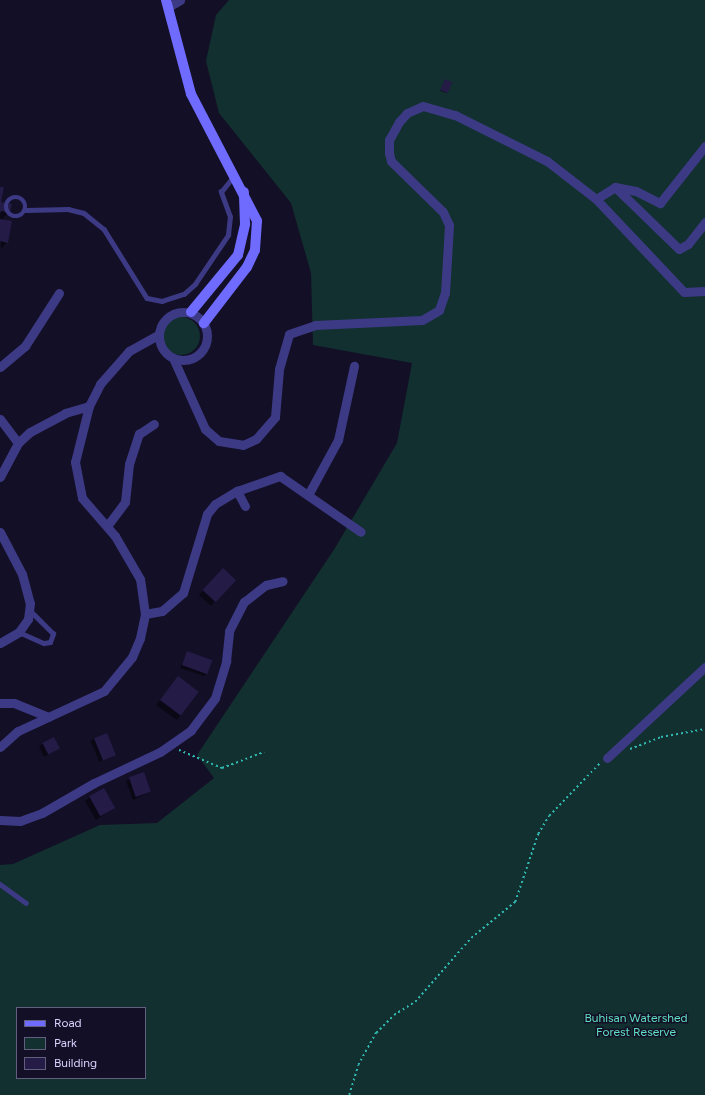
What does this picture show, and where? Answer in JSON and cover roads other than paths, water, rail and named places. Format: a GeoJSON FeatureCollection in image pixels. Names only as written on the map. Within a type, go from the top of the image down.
{"type":"FeatureCollection","features":[{"type":"Feature","properties":{"kind":"street"},"geometry":{"type":"LineString","coordinates":[[180,0],[167,3],[191,94],[244,190],[258,221],[255,250],[247,267],[204,323]]}},
{"type":"Feature","properties":{"kind":"street"},"geometry":{"type":"LineString","coordinates":[[158,335],[162,349],[173,358],[205,429],[219,441],[243,445],[256,439],[275,417],[279,369],[289,334],[315,325],[422,320],[439,310],[445,293],[448,225],[443,212],[391,160],[389,153],[392,131],[415,109],[441,109],[501,137],[547,161],[596,199],[684,292],[705,291]]}},
{"type":"Feature","properties":{"kind":"street"},"geometry":{"type":"LineString","coordinates":[[596,199],[615,187],[636,191],[660,203],[705,146]]}},
{"type":"Feature","properties":{"kind":"street"},"geometry":{"type":"LineString","coordinates":[[615,187],[679,249],[688,244],[705,222]]}},
{"type":"Feature","properties":{"kind":"street"},"geometry":{"type":"LineString","coordinates":[[0,747],[18,731],[80,704],[104,690],[119,676],[132,657],[144,614],[140,579],[107,526],[90,510],[77,481],[77,445],[89,406],[119,361],[158,335],[169,316],[191,312],[238,255],[245,224],[244,190]]}},
{"type":"Feature","properties":{"kind":"street"},"geometry":{"type":"LineString","coordinates":[[1,364],[25,346],[59,293]]}},
{"type":"Feature","properties":{"kind":"street"},"geometry":{"type":"LineString","coordinates":[[173,358],[190,360],[200,354],[207,339],[204,323],[191,312]]}},
{"type":"Feature","properties":{"kind":"street"},"geometry":{"type":"LineString","coordinates":[[308,495],[338,440],[354,366]]}},
{"type":"Feature","properties":{"kind":"street"},"geometry":{"type":"LineString","coordinates":[[0,477],[18,443],[48,421],[89,406]]}},
{"type":"Feature","properties":{"kind":"street"},"geometry":{"type":"LineString","coordinates":[[0,419],[18,443]]}},
{"type":"Feature","properties":{"kind":"street"},"geometry":{"type":"LineString","coordinates":[[107,526],[125,502],[129,464],[139,434],[154,424]]}},
{"type":"Feature","properties":{"kind":"street"},"geometry":{"type":"LineString","coordinates":[[144,614],[162,611],[182,593],[207,514],[215,504],[237,491],[280,476],[361,532]]}},
{"type":"Feature","properties":{"kind":"street"},"geometry":{"type":"LineString","coordinates":[[237,491],[244,506]]}},
{"type":"Feature","properties":{"kind":"street"},"geometry":{"type":"LineString","coordinates":[[0,532],[27,587],[30,611],[19,632],[0,643]]}},
{"type":"Feature","properties":{"kind":"street"},"geometry":{"type":"LineString","coordinates":[[0,820],[20,821],[42,813],[169,746],[191,730],[215,698],[226,661],[229,631],[244,602],[266,585],[283,581]]}},
{"type":"Feature","properties":{"kind":"street"},"geometry":{"type":"LineString","coordinates":[[607,758],[705,668]]}},
{"type":"Feature","properties":{"kind":"street"},"geometry":{"type":"LineString","coordinates":[[0,703],[14,703],[48,717]]}},
{"type":"Feature","properties":{"kind":"lane"},"geometry":{"type":"LineString","coordinates":[[26,210],[24,200],[17,197],[6,204],[11,216],[18,217],[26,210],[68,209],[90,216],[104,229],[140,290],[147,298],[162,301],[184,294],[195,284],[228,235],[230,217],[221,192],[235,175]]}},
{"type":"Feature","properties":{"kind":"lane"},"geometry":{"type":"LineString","coordinates":[[19,632],[44,644],[50,642],[53,634],[30,611]]}},
{"type":"Feature","properties":{"kind":"lane"},"geometry":{"type":"LineString","coordinates":[[0,884],[26,904]]}},
{"type":"Feature","properties":{"kind":"park label","name":"Buhisan Watershed Forest Reserve"},"geometry":{"type":"Point","coordinates":[636,1026]}}]}
